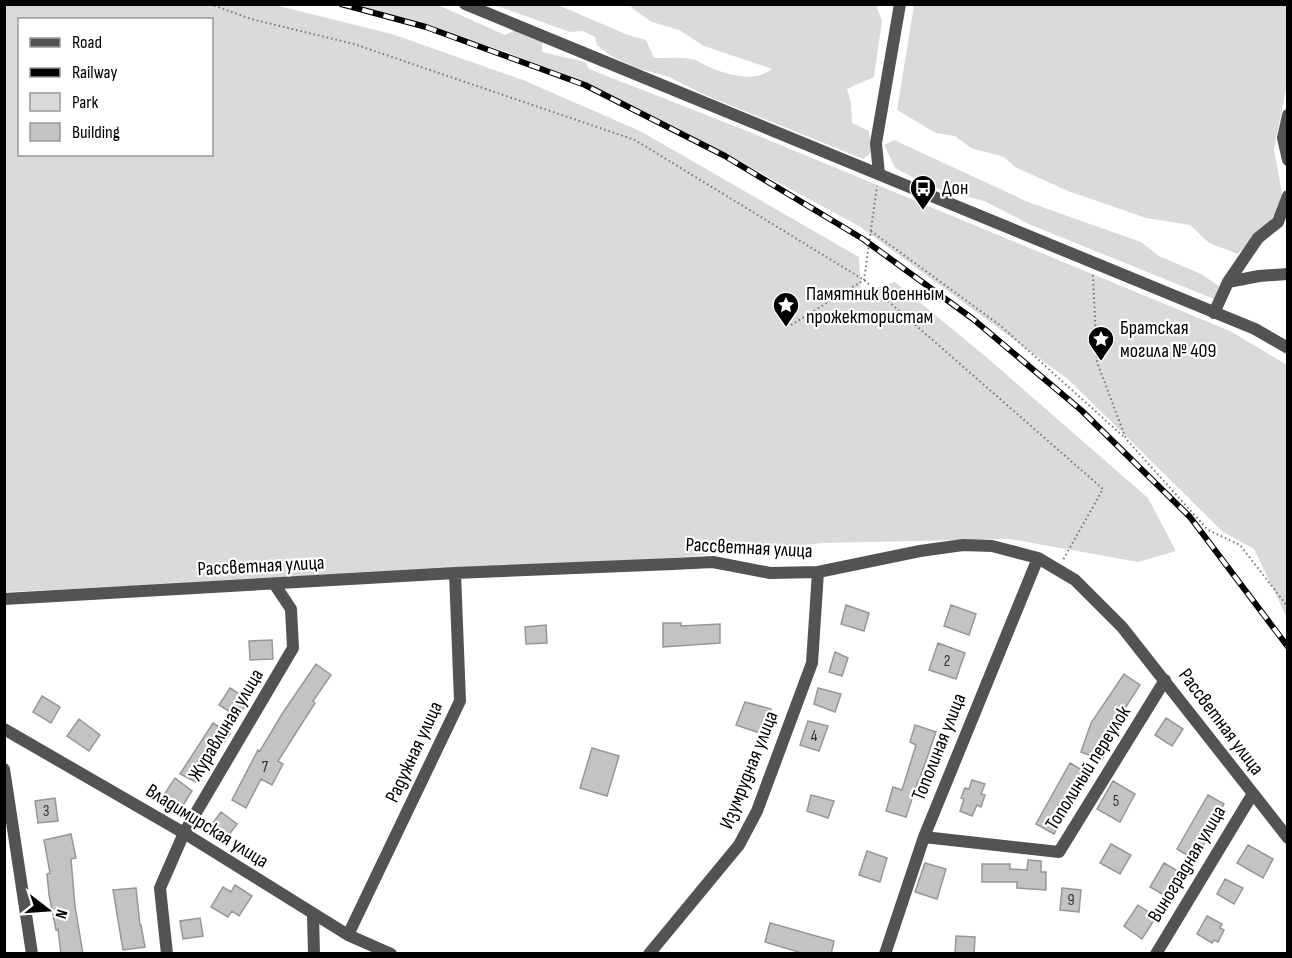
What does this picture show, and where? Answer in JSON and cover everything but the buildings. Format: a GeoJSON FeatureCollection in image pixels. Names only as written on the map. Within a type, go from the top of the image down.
{"type":"FeatureCollection","features":[{"type":"Feature","properties":{"kind":"street"},"geometry":{"type":"LineString","coordinates":[[465,4],[1255,329],[1287,348]]}},
{"type":"Feature","properties":{"kind":"street"},"geometry":{"type":"LineString","coordinates":[[879,174],[876,143],[900,4]]}},
{"type":"Feature","properties":{"kind":"street"},"geometry":{"type":"LineString","coordinates":[[1287,115],[1283,138],[1287,160]]}},
{"type":"Feature","properties":{"kind":"street"},"geometry":{"type":"LineString","coordinates":[[1214,313],[1228,282],[1258,238],[1278,222],[1287,196]]}},
{"type":"Feature","properties":{"kind":"street"},"geometry":{"type":"LineString","coordinates":[[1228,282],[1287,274]]}},
{"type":"Feature","properties":{"kind":"street","name":"Рассветная улица"},"geometry":{"type":"LineString","coordinates":[[4,599],[455,573],[713,562],[770,573],[818,572],[920,551],[963,545],[992,546],[1038,558],[1076,580],[1122,627],[1287,837]]}},
{"type":"Feature","properties":{"kind":"street","name":"Тополиная улица"},"geometry":{"type":"LineString","coordinates":[[885,954],[924,837],[1038,558]]}},
{"type":"Feature","properties":{"kind":"street","name":"Изумрудная улица"},"geometry":{"type":"LineString","coordinates":[[649,954],[739,845],[758,812],[812,663],[818,572]]}},
{"type":"Feature","properties":{"kind":"street","name":"Радужная улица"},"geometry":{"type":"LineString","coordinates":[[348,935],[459,700],[455,573]]}},
{"type":"Feature","properties":{"kind":"street","name":"Журавлиная улица"},"geometry":{"type":"LineString","coordinates":[[167,954],[160,888],[184,833],[293,648],[291,609],[275,585]]}},
{"type":"Feature","properties":{"kind":"street","name":"Тополиный переулок"},"geometry":{"type":"LineString","coordinates":[[924,837],[1059,852],[1165,680]]}},
{"type":"Feature","properties":{"kind":"street","name":"Владимирская улица"},"geometry":{"type":"LineString","coordinates":[[4,729],[184,833],[313,915],[348,935],[391,954]]}},
{"type":"Feature","properties":{"kind":"street"},"geometry":{"type":"LineString","coordinates":[[4,770],[32,954]]}},
{"type":"Feature","properties":{"kind":"street","name":"Виноградная улица"},"geometry":{"type":"LineString","coordinates":[[1156,954],[1252,795]]}},
{"type":"Feature","properties":{"kind":"street"},"geometry":{"type":"LineString","coordinates":[[313,915],[314,954]]}},
{"type":"Feature","properties":{"kind":"path"},"geometry":{"type":"LineString","coordinates":[[210,4],[251,19],[354,44],[635,140],[864,280],[1103,489],[1058,569]]}},
{"type":"Feature","properties":{"kind":"path"},"geometry":{"type":"LineString","coordinates":[[791,326],[864,280],[879,174]]}},
{"type":"Feature","properties":{"kind":"path"},"geometry":{"type":"LineString","coordinates":[[871,231],[1001,326],[1126,439],[1208,530],[1240,545],[1287,607]]}},
{"type":"Feature","properties":{"kind":"path"},"geometry":{"type":"LineString","coordinates":[[1093,263],[1097,362],[1126,439]]}},
{"type":"Feature","properties":{"kind":"green space"},"geometry":{"type":"Polygon","coordinates":[[[4,5],[275,5],[392,34],[523,80],[640,131],[859,257],[861,293],[895,282],[985,356],[1148,498],[1176,551],[1138,562],[1010,539],[822,543],[623,563],[5,592],[4,5]]]}},
{"type":"Feature","properties":{"kind":"green space"},"geometry":{"type":"Polygon","coordinates":[[[356,5],[438,5],[505,35],[515,30],[542,40],[542,52],[585,62],[589,69],[742,129],[1230,331],[1287,365],[1287,618],[1254,549],[1223,532],[1069,380],[859,226],[677,128],[507,52],[356,5]]]}},
{"type":"Feature","properties":{"kind":"green space"},"geometry":{"type":"Polygon","coordinates":[[[495,5],[558,5],[628,35],[646,40],[654,58],[692,59],[724,73],[750,77],[772,69],[704,46],[679,30],[652,22],[630,5],[876,5],[882,21],[874,77],[847,89],[851,102],[852,123],[869,131],[872,152],[863,159],[705,95],[669,77],[637,68],[611,56],[597,45],[595,37],[583,31],[570,32],[495,5]]]}},
{"type":"Feature","properties":{"kind":"green space"},"geometry":{"type":"Polygon","coordinates":[[[914,5],[1287,5],[1287,84],[1274,149],[1283,199],[1272,219],[1238,254],[1209,243],[1190,225],[1146,218],[1068,191],[1015,167],[1004,157],[971,148],[955,136],[936,133],[897,110],[914,5]]]}},
{"type":"Feature","properties":{"kind":"green space"},"geometry":{"type":"Polygon","coordinates":[[[894,140],[1028,202],[1141,242],[1159,256],[1201,274],[1219,286],[1214,299],[1031,225],[984,201],[931,187],[895,168],[884,145],[894,140]]]}},
{"type":"Feature","properties":{"kind":"railway"},"geometry":{"type":"LineString","coordinates":[[341,4],[426,27],[585,85],[725,156],[863,239],[973,319],[1081,410],[1190,517],[1288,647]]}},
{"type":"Feature","properties":{"kind":"place","name":"Дон"},"geometry":{"type":"Point","coordinates":[923,211]}},
{"type":"Feature","properties":{"kind":"place","name":"Памятник военным прожектористам"},"geometry":{"type":"Point","coordinates":[786,328]}},
{"type":"Feature","properties":{"kind":"place","name":"Братская могила № 409"},"geometry":{"type":"Point","coordinates":[1101,362]}}]}
